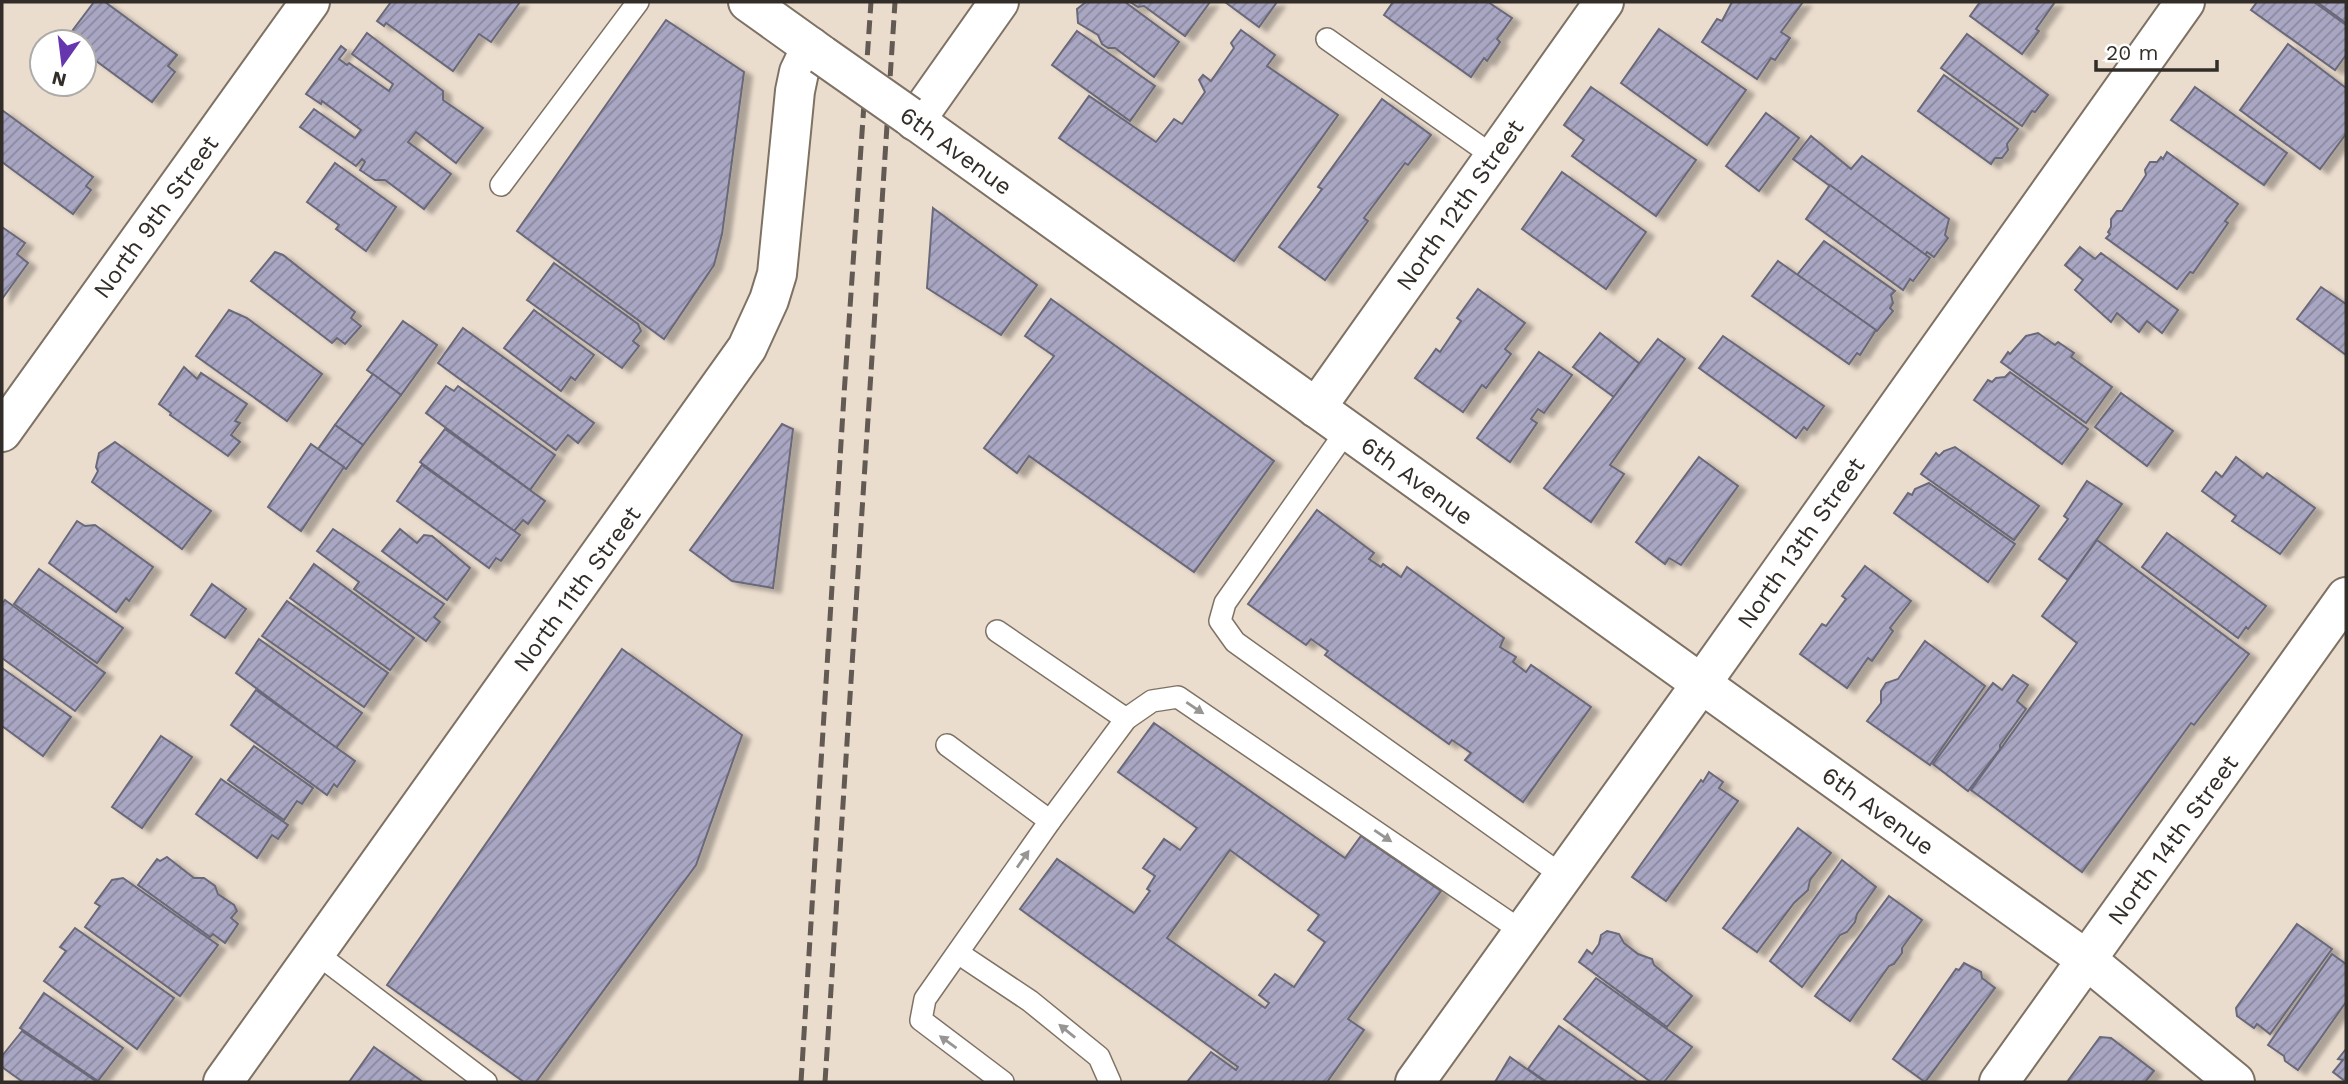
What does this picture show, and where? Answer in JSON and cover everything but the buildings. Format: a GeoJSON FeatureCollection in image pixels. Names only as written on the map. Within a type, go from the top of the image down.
{"type":"FeatureCollection","features":[{"type":"Feature","properties":{"kind":"street","name":"North 9th Street"},"geometry":{"type":"LineString","coordinates":[[2,432],[310,2]]}},
{"type":"Feature","properties":{"kind":"street","name":"6th Avenue"},"geometry":{"type":"LineString","coordinates":[[748,2],[2087,960],[2235,1082]]}},
{"type":"Feature","properties":{"kind":"street"},"geometry":{"type":"LineString","coordinates":[[912,118],[999,2]]}},
{"type":"Feature","properties":{"kind":"street","name":"North 12th Street"},"geometry":{"type":"LineString","coordinates":[[1316,408],[1604,2]]}},
{"type":"Feature","properties":{"kind":"street","name":"North 13th Street"},"geometry":{"type":"LineString","coordinates":[[1415,1082],[2185,2]]}},
{"type":"Feature","properties":{"kind":"street","name":"North 11th Street"},"geometry":{"type":"LineString","coordinates":[[223,1082],[747,348],[769,300],[777,274],[799,72],[817,51]]}},
{"type":"Feature","properties":{"kind":"street","name":"North 14th Street"},"geometry":{"type":"LineString","coordinates":[[1999,1082],[2346,597]]}},
{"type":"Feature","properties":{"kind":"lane"},"geometry":{"type":"LineString","coordinates":[[501,185],[638,2]]}},
{"type":"Feature","properties":{"kind":"lane"},"geometry":{"type":"LineString","coordinates":[[1327,39],[1493,156]]}},
{"type":"Feature","properties":{"kind":"lane"},"geometry":{"type":"LineString","coordinates":[[1347,430],[1225,603],[1220,621],[1235,642],[1563,876]]}},
{"type":"Feature","properties":{"kind":"lane"},"geometry":{"type":"LineString","coordinates":[[997,631],[1126,719]]}},
{"type":"Feature","properties":{"kind":"lane"},"geometry":{"type":"LineString","coordinates":[[1003,1082],[921,1020],[925,999],[1050,821],[1126,719],[1152,701],[1178,697],[1523,932]]}},
{"type":"Feature","properties":{"kind":"lane"},"geometry":{"type":"LineString","coordinates":[[947,745],[1050,821]]}},
{"type":"Feature","properties":{"kind":"lane"},"geometry":{"type":"LineString","coordinates":[[316,953],[486,1082]]}},
{"type":"Feature","properties":{"kind":"lane"},"geometry":{"type":"LineString","coordinates":[[958,953],[1030,1001],[1099,1057],[1110,1082]]}},
{"type":"Feature","properties":{"kind":"railway"},"geometry":{"type":"LineString","coordinates":[[801,1082],[871,2]]}},
{"type":"Feature","properties":{"kind":"railway"},"geometry":{"type":"LineString","coordinates":[[825,1082],[895,2]]}}]}
